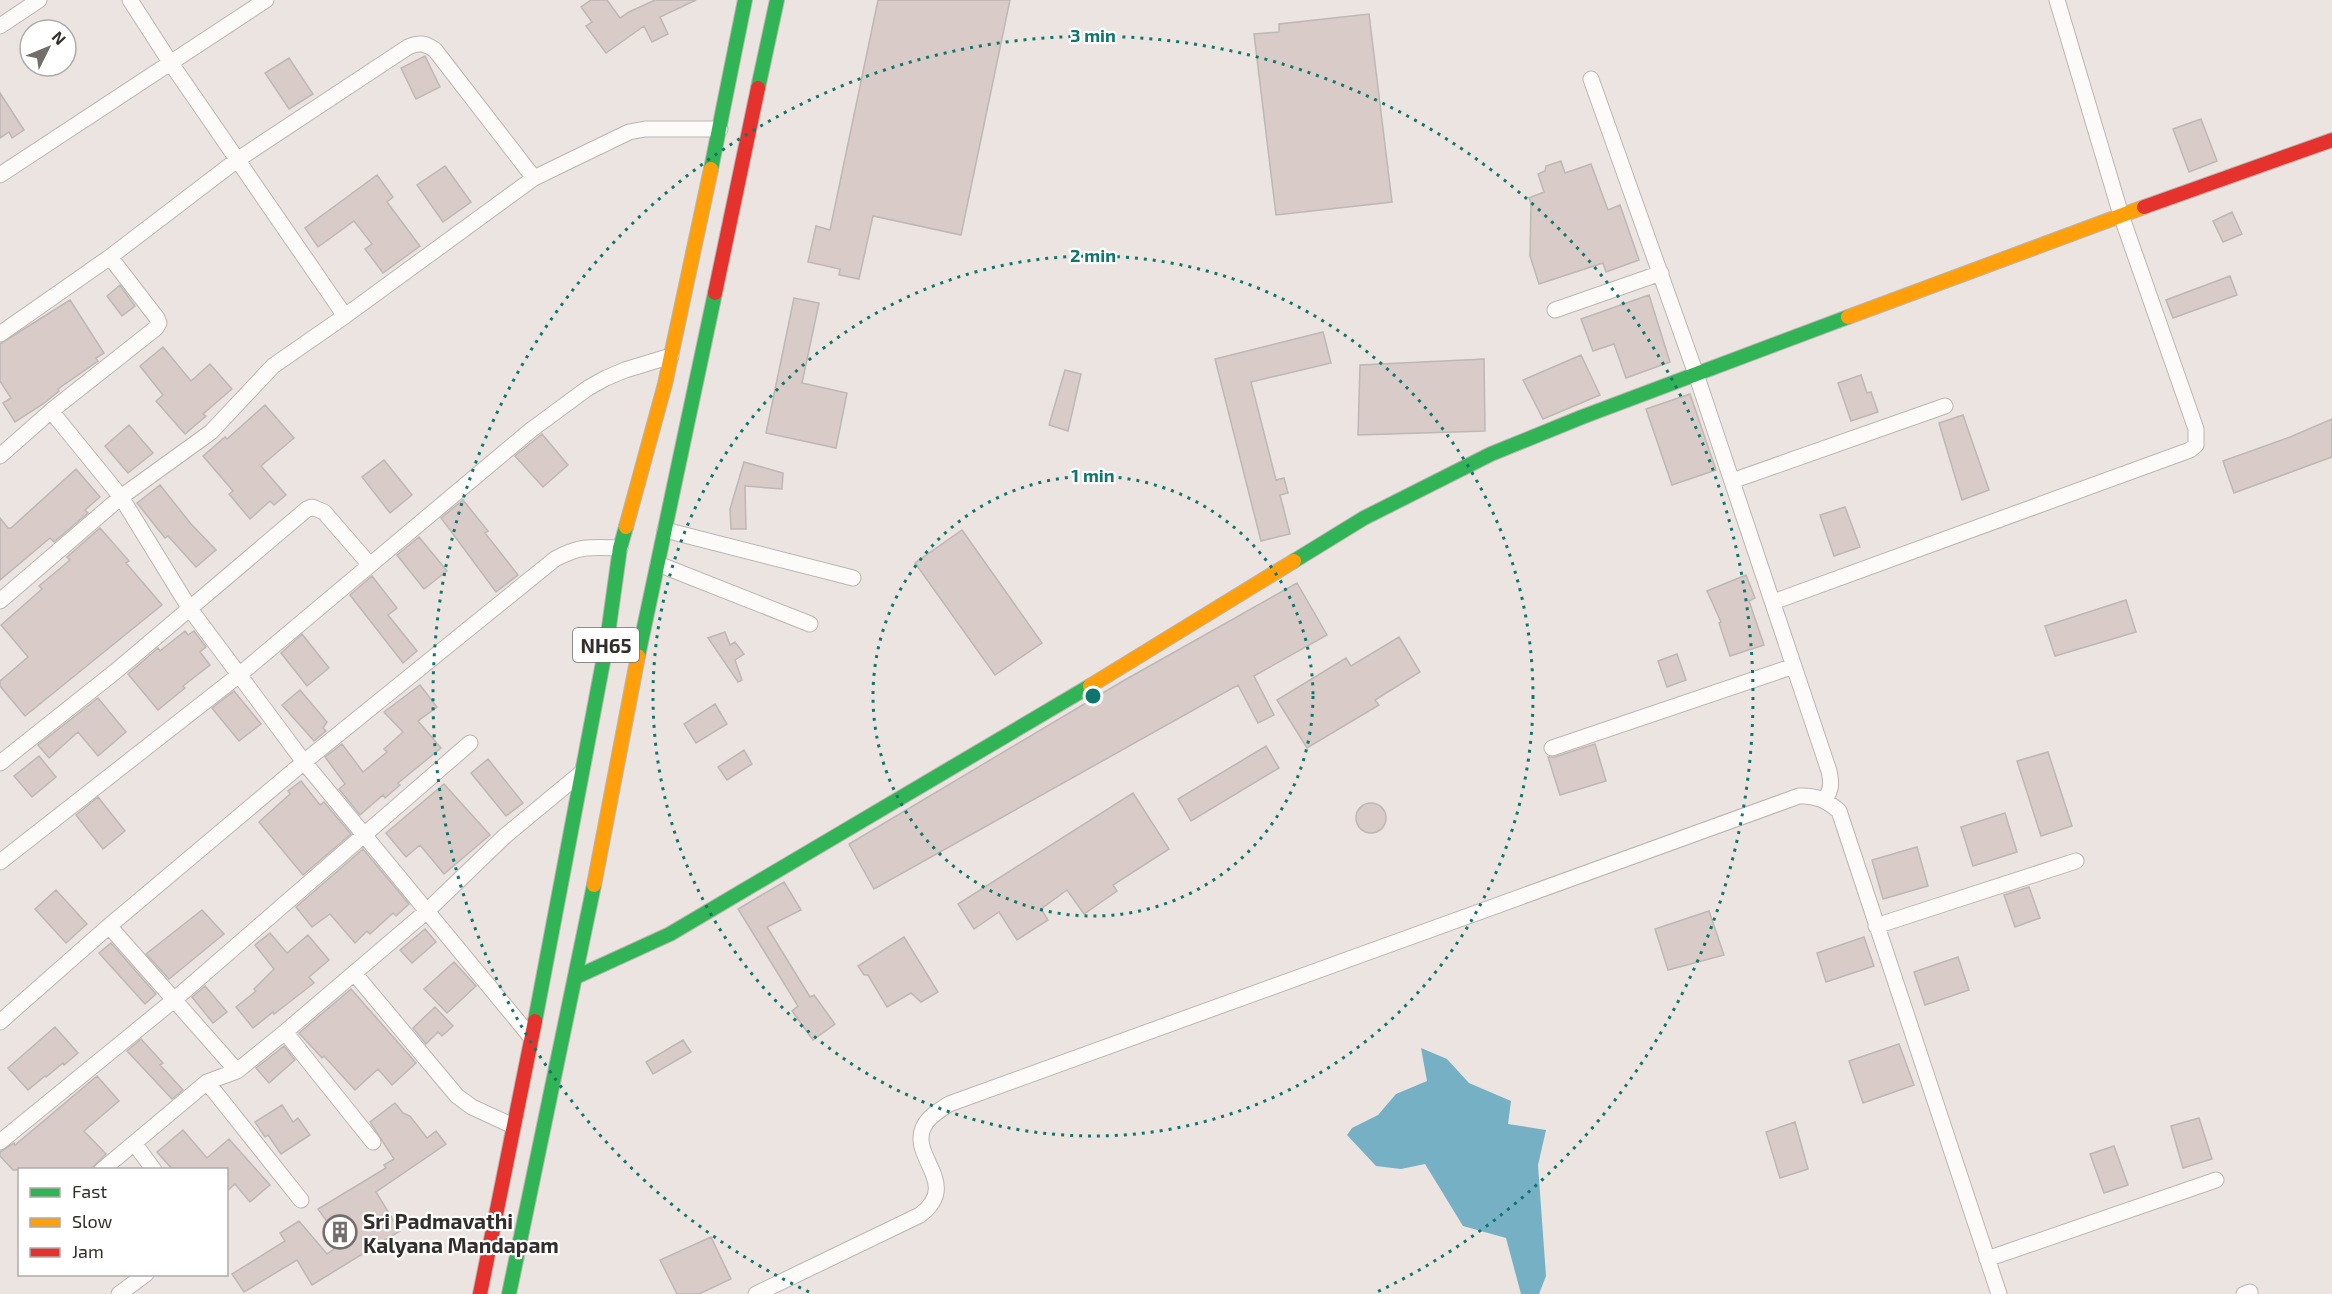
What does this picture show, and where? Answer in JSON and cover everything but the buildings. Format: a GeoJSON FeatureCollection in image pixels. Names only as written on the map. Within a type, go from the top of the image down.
{"type":"FeatureCollection","features":[{"type":"Feature","properties":{"kind":"main road","name":"NH65"},"geometry":{"type":"LineString","coordinates":[[480,1294],[543,980],[607,641],[620,548],[665,384],[720,129],[745,0]]}},
{"type":"Feature","properties":{"kind":"main road","name":"NH65"},"geometry":{"type":"LineString","coordinates":[[509,1294],[576,976],[665,530],[777,0]]}},
{"type":"Feature","properties":{"kind":"main road"},"geometry":{"type":"LineString","coordinates":[[576,976],[680,928],[1016,731],[1364,518],[1491,454],[2121,214],[2332,140]]}},
{"type":"Feature","properties":{"kind":"street"},"geometry":{"type":"LineString","coordinates":[[0,26],[39,0]]}},
{"type":"Feature","properties":{"kind":"street"},"geometry":{"type":"LineString","coordinates":[[130,0],[170,63],[345,316]]}},
{"type":"Feature","properties":{"kind":"street"},"geometry":{"type":"LineString","coordinates":[[0,176],[266,0]]}},
{"type":"Feature","properties":{"kind":"street"},"geometry":{"type":"LineString","coordinates":[[1773,602],[2190,450],[2196,445],[2196,429],[2121,214],[2057,0]]}},
{"type":"Feature","properties":{"kind":"street"},"geometry":{"type":"LineString","coordinates":[[0,334],[110,257],[237,160],[408,47],[422,43],[435,50],[534,178]]}},
{"type":"Feature","properties":{"kind":"street"},"geometry":{"type":"LineString","coordinates":[[1591,79],[1696,374],[1832,781],[1825,800]]}},
{"type":"Feature","properties":{"kind":"street"},"geometry":{"type":"LineString","coordinates":[[0,601],[121,497],[211,432],[273,366],[534,178],[629,132],[645,129],[720,129]]}},
{"type":"Feature","properties":{"kind":"street"},"geometry":{"type":"LineString","coordinates":[[0,456],[51,411],[152,332],[159,323],[110,257]]}},
{"type":"Feature","properties":{"kind":"street"},"geometry":{"type":"LineString","coordinates":[[1555,310],[1661,273]]}},
{"type":"Feature","properties":{"kind":"street"},"geometry":{"type":"LineString","coordinates":[[0,862],[239,675],[531,430],[588,388],[625,370],[670,356]]}},
{"type":"Feature","properties":{"kind":"street"},"geometry":{"type":"LineString","coordinates":[[1732,481],[1945,406]]}},
{"type":"Feature","properties":{"kind":"street"},"geometry":{"type":"LineString","coordinates":[[51,411],[121,497],[190,609],[304,762],[530,1036]]}},
{"type":"Feature","properties":{"kind":"street"},"geometry":{"type":"LineString","coordinates":[[0,763],[190,609],[307,509],[312,507],[324,512],[370,565]]}},
{"type":"Feature","properties":{"kind":"street"},"geometry":{"type":"LineString","coordinates":[[665,530],[853,578]]}},
{"type":"Feature","properties":{"kind":"street"},"geometry":{"type":"LineString","coordinates":[[0,1022],[109,926],[304,762],[555,559],[569,551],[584,547],[620,548]]}},
{"type":"Feature","properties":{"kind":"street"},"geometry":{"type":"LineString","coordinates":[[658,564],[810,624]]}},
{"type":"Feature","properties":{"kind":"street"},"geometry":{"type":"LineString","coordinates":[[1552,748],[1794,666]]}},
{"type":"Feature","properties":{"kind":"street"},"geometry":{"type":"LineString","coordinates":[[0,1142],[174,1000],[470,742]]}},
{"type":"Feature","properties":{"kind":"street"},"geometry":{"type":"LineString","coordinates":[[104,1168],[207,1082],[237,1071],[285,1032],[427,911],[505,837],[582,772]]}},
{"type":"Feature","properties":{"kind":"street"},"geometry":{"type":"LineString","coordinates":[[756,1294],[920,1215],[932,1206],[937,1196],[936,1184],[920,1136],[924,1124],[948,1104],[1799,796],[1810,795],[1825,800],[1839,811],[1999,1294]]}},
{"type":"Feature","properties":{"kind":"street"},"geometry":{"type":"LineString","coordinates":[[1876,926],[2076,861]]}},
{"type":"Feature","properties":{"kind":"street"},"geometry":{"type":"LineString","coordinates":[[109,926],[237,1071]]}},
{"type":"Feature","properties":{"kind":"street"},"geometry":{"type":"LineString","coordinates":[[354,973],[457,1096],[472,1107],[513,1126]]}},
{"type":"Feature","properties":{"kind":"street"},"geometry":{"type":"LineString","coordinates":[[285,1032],[373,1142]]}},
{"type":"Feature","properties":{"kind":"street"},"geometry":{"type":"LineString","coordinates":[[207,1082],[302,1200]]}},
{"type":"Feature","properties":{"kind":"street"},"geometry":{"type":"LineString","coordinates":[[134,1143],[153,1168]]}},
{"type":"Feature","properties":{"kind":"street"},"geometry":{"type":"LineString","coordinates":[[1987,1259],[2216,1180]]}},
{"type":"Feature","properties":{"kind":"street"},"geometry":{"type":"LineString","coordinates":[[119,1294],[146,1276]]}},
{"type":"Feature","properties":{"kind":"water"},"geometry":{"type":"Polygon","coordinates":[[[1421,1048],[1447,1059],[1469,1083],[1511,1101],[1508,1124],[1546,1130],[1538,1165],[1546,1276],[1539,1294],[1521,1294],[1506,1238],[1463,1226],[1425,1164],[1401,1169],[1376,1166],[1347,1135],[1352,1128],[1378,1115],[1396,1094],[1427,1081],[1421,1048]]]}},
{"type":"Feature","properties":{"kind":"traffic: fast"},"geometry":{"type":"LineString","coordinates":[[711,169],[745,0]]}},
{"type":"Feature","properties":{"kind":"traffic: fast"},"geometry":{"type":"LineString","coordinates":[[758,88],[777,0]]}},
{"type":"Feature","properties":{"kind":"traffic: fast"},"geometry":{"type":"LineString","coordinates":[[638,656],[715,293]]}},
{"type":"Feature","properties":{"kind":"traffic: fast"},"geometry":{"type":"LineString","coordinates":[[1294,561],[1364,518],[1491,454],[1582,417],[1848,317]]}},
{"type":"Feature","properties":{"kind":"traffic: fast"},"geometry":{"type":"LineString","coordinates":[[535,1021],[607,641],[620,548],[626,527]]}},
{"type":"Feature","properties":{"kind":"traffic: fast"},"geometry":{"type":"LineString","coordinates":[[576,977],[670,934],[1090,686]]}},
{"type":"Feature","properties":{"kind":"traffic: fast"},"geometry":{"type":"LineString","coordinates":[[509,1294],[594,885]]}},
{"type":"Feature","properties":{"kind":"traffic: slow"},"geometry":{"type":"LineString","coordinates":[[626,527],[665,384],[711,169]]}},
{"type":"Feature","properties":{"kind":"traffic: slow"},"geometry":{"type":"LineString","coordinates":[[1848,317],[2144,207]]}},
{"type":"Feature","properties":{"kind":"traffic: slow"},"geometry":{"type":"LineString","coordinates":[[1090,686],[1294,561]]}},
{"type":"Feature","properties":{"kind":"traffic: slow"},"geometry":{"type":"LineString","coordinates":[[594,885],[638,656]]}},
{"type":"Feature","properties":{"kind":"traffic: jam"},"geometry":{"type":"LineString","coordinates":[[715,293],[758,88]]}},
{"type":"Feature","properties":{"kind":"traffic: jam"},"geometry":{"type":"LineString","coordinates":[[2144,207],[2332,140]]}},
{"type":"Feature","properties":{"kind":"traffic: jam"},"geometry":{"type":"LineString","coordinates":[[480,1294],[535,1021]]}},
{"type":"Feature","properties":{"kind":"place","name":"Sri Padmavathi Kalyana Mandapam"},"geometry":{"type":"Point","coordinates":[340,1232]}}]}
